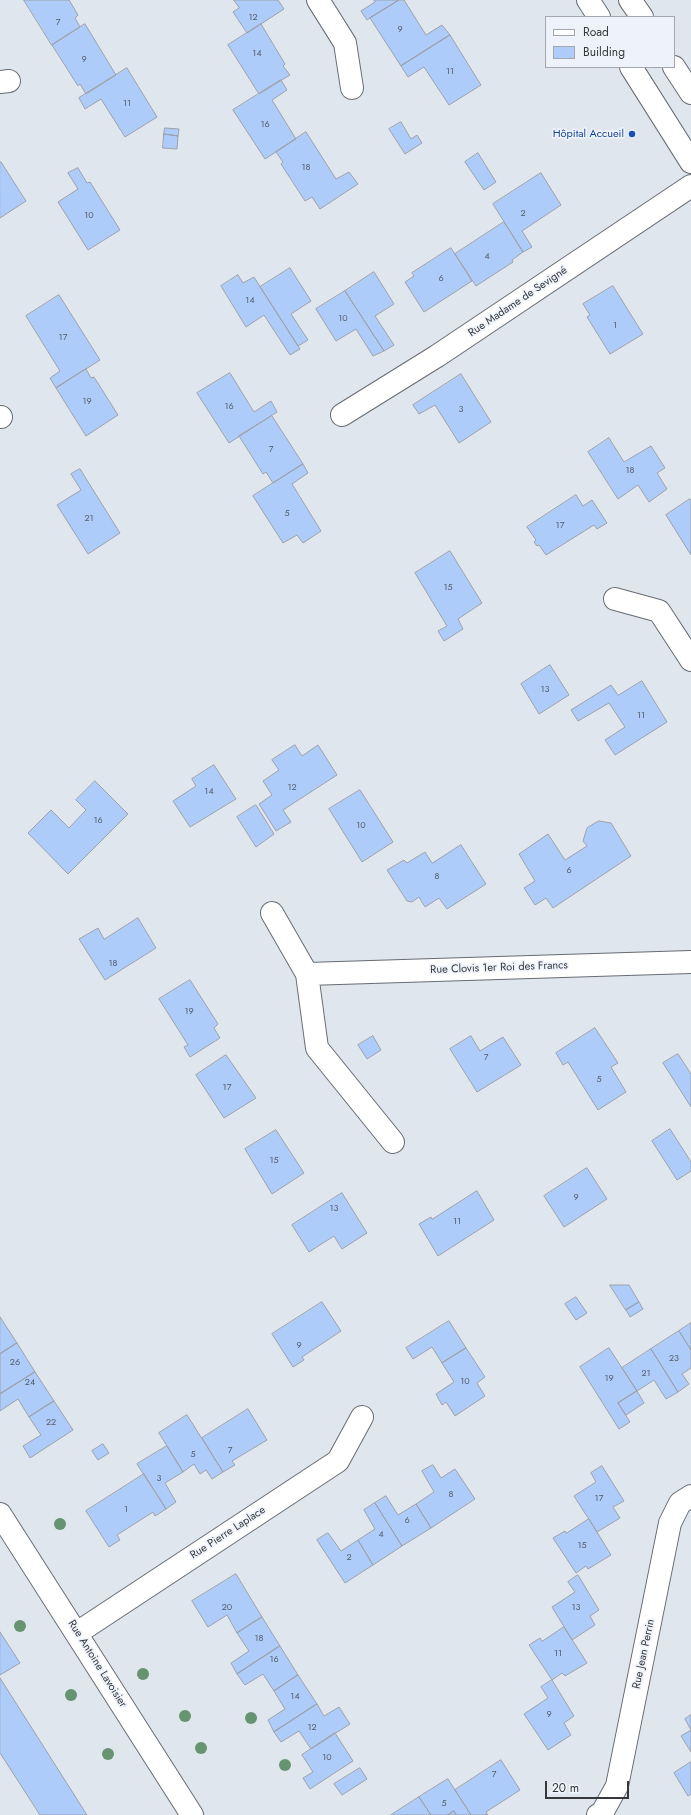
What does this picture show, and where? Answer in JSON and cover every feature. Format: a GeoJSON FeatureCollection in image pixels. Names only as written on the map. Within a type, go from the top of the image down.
{"type":"FeatureCollection","features":[{"type":"Feature","properties":{"kind":"street"},"geometry":{"type":"LineString","coordinates":[[318,0],[345,43],[352,88]]}},
{"type":"Feature","properties":{"kind":"street"},"geometry":{"type":"LineString","coordinates":[[588,0],[598,16]]}},
{"type":"Feature","properties":{"kind":"street"},"geometry":{"type":"LineString","coordinates":[[630,0],[641,16]]}},
{"type":"Feature","properties":{"kind":"street"},"geometry":{"type":"LineString","coordinates":[[631,68],[691,162]]}},
{"type":"Feature","properties":{"kind":"street"},"geometry":{"type":"LineString","coordinates":[[675,68],[691,93]]}},
{"type":"Feature","properties":{"kind":"street","name":"Rue Madame de Sevigné"},"geometry":{"type":"LineString","coordinates":[[342,415],[437,356],[691,186]]}},
{"type":"Feature","properties":{"kind":"street"},"geometry":{"type":"LineString","coordinates":[[615,599],[659,611],[691,660]]}},
{"type":"Feature","properties":{"kind":"street"},"geometry":{"type":"LineString","coordinates":[[272,913],[307,974],[317,1048],[393,1142]]}},
{"type":"Feature","properties":{"kind":"street","name":"Rue Clovis 1er Roi des Francs"},"geometry":{"type":"LineString","coordinates":[[307,974],[691,962]]}},
{"type":"Feature","properties":{"kind":"street","name":"Rue Pierre Laplace"},"geometry":{"type":"LineString","coordinates":[[77,1633],[338,1461],[362,1417]]}},
{"type":"Feature","properties":{"kind":"street","name":"Rue Jean Perrin"},"geometry":{"type":"LineString","coordinates":[[602,1814],[617,1786],[670,1523],[680,1503],[691,1496]]}},
{"type":"Feature","properties":{"kind":"street","name":"Rue Antoine Lavoisier"},"geometry":{"type":"LineString","coordinates":[[0,1514],[192,1815]]}},
{"type":"Feature","properties":{"kind":"building"},"geometry":{"type":"Polygon","coordinates":[[[24,0],[69,0],[78,15],[75,18],[80,27],[52,45],[24,0]]]}},
{"type":"Feature","properties":{"kind":"building"},"geometry":{"type":"Polygon","coordinates":[[[234,0],[278,0],[284,9],[247,33],[233,12],[239,8],[234,0]]]}},
{"type":"Feature","properties":{"kind":"building"},"geometry":{"type":"Polygon","coordinates":[[[374,0],[399,0],[367,20],[361,11],[375,2],[374,0]]]}},
{"type":"Feature","properties":{"kind":"building"},"geometry":{"type":"Polygon","coordinates":[[[399,0],[404,0],[426,35],[442,25],[450,35],[401,66],[370,18],[399,0]]]}},
{"type":"Feature","properties":{"kind":"building"},"geometry":{"type":"Polygon","coordinates":[[[85,24],[116,75],[86,94],[80,84],[78,86],[52,45],[85,24]]]}},
{"type":"Feature","properties":{"kind":"building"},"geometry":{"type":"Polygon","coordinates":[[[261,24],[285,64],[283,66],[290,75],[259,94],[228,45],[261,24]]]}},
{"type":"Feature","properties":{"kind":"building"},"geometry":{"type":"Polygon","coordinates":[[[450,35],[481,85],[449,105],[424,67],[408,77],[401,66],[450,35]]]}},
{"type":"Feature","properties":{"kind":"building"},"geometry":{"type":"Polygon","coordinates":[[[127,68],[157,117],[125,137],[101,99],[85,109],[79,98],[127,68]]]}},
{"type":"Feature","properties":{"kind":"building"},"geometry":{"type":"Polygon","coordinates":[[[281,80],[287,90],[272,100],[296,139],[265,159],[233,110],[281,80]]]}},
{"type":"Feature","properties":{"kind":"building"},"geometry":{"type":"Polygon","coordinates":[[[401,122],[411,139],[417,135],[422,143],[405,154],[389,129],[401,122]]]}},
{"type":"Feature","properties":{"kind":"building"},"geometry":{"type":"Polygon","coordinates":[[[165,128],[179,129],[178,136],[164,134],[165,128]]]}},
{"type":"Feature","properties":{"kind":"building"},"geometry":{"type":"Polygon","coordinates":[[[306,132],[336,179],[349,172],[358,184],[320,209],[312,197],[305,201],[281,164],[283,162],[276,152],[306,132]]]}},
{"type":"Feature","properties":{"kind":"building"},"geometry":{"type":"Polygon","coordinates":[[[164,134],[178,136],[177,149],[163,148],[164,134]]]}},
{"type":"Feature","properties":{"kind":"building"},"geometry":{"type":"Polygon","coordinates":[[[478,153],[496,182],[484,190],[465,162],[478,153]]]}},
{"type":"Feature","properties":{"kind":"building"},"geometry":{"type":"Polygon","coordinates":[[[0,162],[26,201],[0,218],[0,162]]]}},
{"type":"Feature","properties":{"kind":"building"},"geometry":{"type":"Polygon","coordinates":[[[78,168],[87,183],[90,182],[120,230],[88,250],[58,202],[78,189],[68,173],[78,168]]]}},
{"type":"Feature","properties":{"kind":"building"},"geometry":{"type":"Polygon","coordinates":[[[541,173],[561,205],[522,231],[532,247],[523,252],[493,204],[541,173]]]}},
{"type":"Feature","properties":{"kind":"building"},"geometry":{"type":"Polygon","coordinates":[[[504,222],[523,252],[512,260],[513,262],[476,286],[455,254],[504,222]]]}},
{"type":"Feature","properties":{"kind":"building"},"geometry":{"type":"Polygon","coordinates":[[[451,248],[472,281],[424,312],[405,282],[414,276],[412,273],[451,248]]]}},
{"type":"Feature","properties":{"kind":"building"},"geometry":{"type":"Polygon","coordinates":[[[290,268],[311,301],[291,314],[308,340],[298,346],[260,287],[290,268]]]}},
{"type":"Feature","properties":{"kind":"building"},"geometry":{"type":"Polygon","coordinates":[[[374,272],[394,304],[375,316],[394,345],[384,351],[345,291],[374,272]]]}},
{"type":"Feature","properties":{"kind":"building"},"geometry":{"type":"Polygon","coordinates":[[[238,275],[243,283],[254,277],[300,349],[290,355],[264,315],[246,327],[221,286],[238,275]]]}},
{"type":"Feature","properties":{"kind":"building"},"geometry":{"type":"Polygon","coordinates":[[[613,286],[643,334],[610,354],[587,317],[590,315],[583,304],[613,286]]]}},
{"type":"Feature","properties":{"kind":"building"},"geometry":{"type":"Polygon","coordinates":[[[345,291],[384,351],[373,356],[356,329],[336,341],[316,309],[345,291]]]}},
{"type":"Feature","properties":{"kind":"building"},"geometry":{"type":"Polygon","coordinates":[[[59,295],[100,360],[56,388],[50,378],[60,371],[26,316],[59,295]]]}},
{"type":"Feature","properties":{"kind":"building"},"geometry":{"type":"Polygon","coordinates":[[[86,369],[91,378],[94,377],[118,415],[86,436],[56,388],[86,369]]]}},
{"type":"Feature","properties":{"kind":"building"},"geometry":{"type":"Polygon","coordinates":[[[230,373],[254,412],[271,401],[277,412],[229,443],[197,393],[230,373]]]}},
{"type":"Feature","properties":{"kind":"building"},"geometry":{"type":"Polygon","coordinates":[[[461,374],[491,422],[459,443],[435,405],[419,414],[413,405],[461,374]]]}},
{"type":"Feature","properties":{"kind":"building"},"geometry":{"type":"Polygon","coordinates":[[[272,416],[303,464],[273,483],[266,472],[263,474],[239,436],[272,416]]]}},
{"type":"Feature","properties":{"kind":"building"},"geometry":{"type":"Polygon","coordinates":[[[609,438],[624,462],[651,446],[665,468],[657,473],[667,489],[649,502],[638,485],[618,499],[588,452],[609,438]]]}},
{"type":"Feature","properties":{"kind":"building"},"geometry":{"type":"Polygon","coordinates":[[[303,464],[308,473],[292,484],[321,531],[303,543],[297,535],[283,543],[253,496],[303,464]]]}},
{"type":"Feature","properties":{"kind":"building"},"geometry":{"type":"Polygon","coordinates":[[[80,469],[120,533],[88,554],[57,505],[81,490],[71,474],[80,469]]]}},
{"type":"Feature","properties":{"kind":"building"},"geometry":{"type":"Polygon","coordinates":[[[576,495],[583,506],[592,500],[607,523],[597,529],[594,525],[546,555],[539,545],[537,546],[534,542],[536,540],[527,527],[576,495]]]}},
{"type":"Feature","properties":{"kind":"building"},"geometry":{"type":"Polygon","coordinates":[[[690,499],[691,501],[691,555],[666,515],[690,499]]]}},
{"type":"Feature","properties":{"kind":"building"},"geometry":{"type":"Polygon","coordinates":[[[450,551],[482,603],[458,619],[463,629],[444,641],[438,631],[447,626],[415,573],[450,551]]]}},
{"type":"Feature","properties":{"kind":"building"},"geometry":{"type":"Polygon","coordinates":[[[550,665],[569,695],[539,714],[521,684],[550,665]]]}},
{"type":"Feature","properties":{"kind":"building"},"geometry":{"type":"Polygon","coordinates":[[[642,681],[667,722],[615,755],[605,740],[625,727],[609,703],[578,721],[571,710],[611,685],[618,695],[642,681]]]}},
{"type":"Feature","properties":{"kind":"building"},"geometry":{"type":"Polygon","coordinates":[[[295,745],[302,756],[318,745],[337,775],[283,810],[291,822],[276,831],[259,804],[272,795],[263,781],[279,770],[272,760],[295,745]]]}},
{"type":"Feature","properties":{"kind":"building"},"geometry":{"type":"Polygon","coordinates":[[[214,765],[236,799],[190,827],[173,801],[196,786],[192,779],[214,765]]]}},
{"type":"Feature","properties":{"kind":"building"},"geometry":{"type":"Polygon","coordinates":[[[95,781],[128,814],[68,874],[28,833],[51,810],[69,828],[86,810],[76,800],[95,781]]]}},
{"type":"Feature","properties":{"kind":"building"},"geometry":{"type":"Polygon","coordinates":[[[360,790],[393,842],[362,862],[329,809],[360,790]]]}},
{"type":"Feature","properties":{"kind":"building"},"geometry":{"type":"Polygon","coordinates":[[[256,805],[274,834],[256,847],[237,817],[256,805]]]}},
{"type":"Feature","properties":{"kind":"building"},"geometry":{"type":"Polygon","coordinates":[[[599,821],[611,823],[631,856],[553,908],[546,898],[535,905],[524,888],[535,881],[519,854],[548,834],[565,860],[587,846],[583,841],[587,828],[599,821]]]}},
{"type":"Feature","properties":{"kind":"building"},"geometry":{"type":"Polygon","coordinates":[[[461,845],[486,884],[447,909],[439,898],[425,907],[419,897],[412,902],[407,901],[387,870],[404,860],[407,863],[425,852],[432,863],[461,845]]]}},
{"type":"Feature","properties":{"kind":"building"},"geometry":{"type":"Polygon","coordinates":[[[138,918],[156,948],[105,980],[79,939],[98,928],[104,939],[138,918]]]}},
{"type":"Feature","properties":{"kind":"building"},"geometry":{"type":"Polygon","coordinates":[[[190,980],[218,1024],[214,1028],[220,1038],[190,1057],[184,1047],[188,1045],[159,999],[190,980]]]}},
{"type":"Feature","properties":{"kind":"building"},"geometry":{"type":"Polygon","coordinates":[[[595,1028],[618,1063],[611,1067],[626,1092],[598,1110],[568,1062],[563,1065],[556,1053],[595,1028]]]}},
{"type":"Feature","properties":{"kind":"building"},"geometry":{"type":"Polygon","coordinates":[[[373,1036],[381,1050],[367,1059],[358,1045],[373,1036]]]}},
{"type":"Feature","properties":{"kind":"building"},"geometry":{"type":"Polygon","coordinates":[[[471,1036],[480,1051],[503,1037],[521,1065],[477,1092],[450,1049],[471,1036]]]}},
{"type":"Feature","properties":{"kind":"building"},"geometry":{"type":"Polygon","coordinates":[[[678,1054],[691,1074],[691,1107],[663,1063],[678,1054]]]}},
{"type":"Feature","properties":{"kind":"building"},"geometry":{"type":"Polygon","coordinates":[[[226,1055],[256,1098],[224,1118],[196,1075],[226,1055]]]}},
{"type":"Feature","properties":{"kind":"building"},"geometry":{"type":"Polygon","coordinates":[[[670,1129],[691,1162],[691,1171],[677,1180],[652,1141],[670,1129]]]}},
{"type":"Feature","properties":{"kind":"building"},"geometry":{"type":"Polygon","coordinates":[[[276,1130],[304,1173],[272,1194],[245,1149],[276,1130]]]}},
{"type":"Feature","properties":{"kind":"building"},"geometry":{"type":"Polygon","coordinates":[[[587,1168],[607,1199],[564,1227],[544,1196],[587,1168]]]}},
{"type":"Feature","properties":{"kind":"building"},"geometry":{"type":"Polygon","coordinates":[[[477,1191],[494,1220],[438,1256],[419,1224],[431,1217],[432,1219],[477,1191]]]}},
{"type":"Feature","properties":{"kind":"building"},"geometry":{"type":"Polygon","coordinates":[[[342,1193],[367,1233],[342,1249],[334,1236],[309,1252],[292,1225],[342,1193]]]}},
{"type":"Feature","properties":{"kind":"building"},"geometry":{"type":"Polygon","coordinates":[[[610,1285],[629,1285],[639,1302],[626,1310],[610,1285]]]}},
{"type":"Feature","properties":{"kind":"building"},"geometry":{"type":"Polygon","coordinates":[[[576,1297],[587,1313],[576,1320],[565,1304],[576,1297]]]}},
{"type":"Feature","properties":{"kind":"building"},"geometry":{"type":"Polygon","coordinates":[[[322,1302],[341,1331],[302,1357],[304,1360],[293,1367],[272,1334],[322,1302]]]}},
{"type":"Feature","properties":{"kind":"building"},"geometry":{"type":"Polygon","coordinates":[[[639,1302],[643,1309],[630,1317],[626,1310],[639,1302]]]}},
{"type":"Feature","properties":{"kind":"building"},"geometry":{"type":"Polygon","coordinates":[[[0,1317],[17,1343],[0,1354],[0,1317]]]}},
{"type":"Feature","properties":{"kind":"building"},"geometry":{"type":"Polygon","coordinates":[[[449,1321],[466,1348],[442,1363],[432,1347],[413,1359],[406,1348],[449,1321]]]}},
{"type":"Feature","properties":{"kind":"building"},"geometry":{"type":"Polygon","coordinates":[[[691,1323],[691,1350],[679,1331],[691,1323]]]}},
{"type":"Feature","properties":{"kind":"building"},"geometry":{"type":"Polygon","coordinates":[[[679,1331],[691,1350],[691,1368],[682,1374],[689,1384],[678,1392],[651,1349],[679,1331]]]}},
{"type":"Feature","properties":{"kind":"building"},"geometry":{"type":"Polygon","coordinates":[[[17,1343],[35,1372],[0,1394],[0,1354],[17,1343]]]}},
{"type":"Feature","properties":{"kind":"building"},"geometry":{"type":"Polygon","coordinates":[[[466,1348],[485,1377],[477,1383],[485,1396],[455,1416],[446,1402],[442,1405],[436,1394],[454,1382],[442,1363],[466,1348]]]}},
{"type":"Feature","properties":{"kind":"building"},"geometry":{"type":"Polygon","coordinates":[[[609,1348],[637,1391],[618,1403],[630,1422],[619,1429],[580,1367],[609,1348]]]}},
{"type":"Feature","properties":{"kind":"building"},"geometry":{"type":"Polygon","coordinates":[[[651,1349],[678,1392],[666,1399],[654,1380],[637,1391],[622,1368],[651,1349]]]}},
{"type":"Feature","properties":{"kind":"building"},"geometry":{"type":"Polygon","coordinates":[[[35,1372],[54,1401],[29,1417],[18,1399],[0,1411],[0,1394],[35,1372]]]}},
{"type":"Feature","properties":{"kind":"building"},"geometry":{"type":"Polygon","coordinates":[[[637,1391],[644,1403],[626,1415],[618,1403],[637,1391]]]}},
{"type":"Feature","properties":{"kind":"building"},"geometry":{"type":"Polygon","coordinates":[[[54,1401],[73,1430],[30,1458],[23,1446],[41,1435],[29,1417],[54,1401]]]}},
{"type":"Feature","properties":{"kind":"building"},"geometry":{"type":"Polygon","coordinates":[[[248,1409],[267,1440],[232,1461],[235,1465],[223,1472],[202,1438],[248,1409]]]}},
{"type":"Feature","properties":{"kind":"building"},"geometry":{"type":"Polygon","coordinates":[[[187,1415],[223,1472],[212,1479],[206,1470],[200,1474],[194,1464],[183,1472],[159,1433],[187,1415]]]}},
{"type":"Feature","properties":{"kind":"building"},"geometry":{"type":"Polygon","coordinates":[[[103,1444],[109,1453],[98,1460],[92,1451],[103,1444]]]}},
{"type":"Feature","properties":{"kind":"building"},"geometry":{"type":"Polygon","coordinates":[[[167,1446],[183,1472],[165,1483],[176,1502],[166,1509],[137,1464],[167,1446]]]}},
{"type":"Feature","properties":{"kind":"building"},"geometry":{"type":"Polygon","coordinates":[[[433,1465],[441,1478],[455,1469],[475,1499],[431,1528],[416,1504],[434,1492],[422,1471],[433,1465]]]}},
{"type":"Feature","properties":{"kind":"building"},"geometry":{"type":"Polygon","coordinates":[[[602,1466],[624,1501],[613,1507],[620,1518],[597,1532],[574,1496],[596,1482],[591,1473],[602,1466]]]}},
{"type":"Feature","properties":{"kind":"building"},"geometry":{"type":"Polygon","coordinates":[[[144,1474],[166,1509],[155,1516],[153,1512],[117,1535],[120,1540],[109,1547],[86,1511],[144,1474]]]}},
{"type":"Feature","properties":{"kind":"building"},"geometry":{"type":"Polygon","coordinates":[[[386,1496],[398,1515],[416,1504],[431,1528],[402,1546],[375,1503],[386,1496]]]}},
{"type":"Feature","properties":{"kind":"building"},"geometry":{"type":"Polygon","coordinates":[[[375,1503],[402,1546],[373,1565],[358,1540],[375,1529],[364,1510],[375,1503]]]}},
{"type":"Feature","properties":{"kind":"building"},"geometry":{"type":"Polygon","coordinates":[[[589,1519],[611,1555],[588,1569],[586,1566],[576,1573],[553,1538],[565,1531],[566,1533],[589,1519]]]}},
{"type":"Feature","properties":{"kind":"building"},"geometry":{"type":"Polygon","coordinates":[[[328,1533],[341,1551],[358,1540],[373,1565],[345,1583],[317,1540],[328,1533]]]}},
{"type":"Feature","properties":{"kind":"building"},"geometry":{"type":"Polygon","coordinates":[[[236,1574],[262,1617],[237,1633],[227,1615],[208,1627],[192,1601],[236,1574]]]}},
{"type":"Feature","properties":{"kind":"building"},"geometry":{"type":"Polygon","coordinates":[[[578,1575],[599,1610],[590,1616],[595,1625],[572,1640],[552,1607],[575,1592],[568,1582],[578,1575]]]}},
{"type":"Feature","properties":{"kind":"building"},"geometry":{"type":"Polygon","coordinates":[[[262,1617],[280,1646],[237,1674],[231,1663],[249,1651],[237,1633],[262,1617]]]}},
{"type":"Feature","properties":{"kind":"building"},"geometry":{"type":"Polygon","coordinates":[[[564,1627],[587,1663],[565,1676],[562,1673],[552,1680],[529,1645],[540,1638],[542,1641],[564,1627]]]}},
{"type":"Feature","properties":{"kind":"building"},"geometry":{"type":"Polygon","coordinates":[[[0,1632],[20,1663],[0,1675],[0,1632]]]}},
{"type":"Feature","properties":{"kind":"building"},"geometry":{"type":"Polygon","coordinates":[[[280,1646],[298,1675],[274,1691],[263,1674],[245,1685],[237,1674],[280,1646]]]}},
{"type":"Feature","properties":{"kind":"building"},"geometry":{"type":"Polygon","coordinates":[[[298,1675],[317,1704],[274,1732],[268,1720],[285,1709],[274,1691],[298,1675]]]}},
{"type":"Feature","properties":{"kind":"building"},"geometry":{"type":"Polygon","coordinates":[[[0,1678],[87,1815],[40,1815],[0,1753],[0,1678]]]}},
{"type":"Feature","properties":{"kind":"building"},"geometry":{"type":"Polygon","coordinates":[[[552,1680],[574,1716],[564,1723],[571,1735],[548,1750],[524,1714],[548,1698],[541,1687],[552,1680]]]}},
{"type":"Feature","properties":{"kind":"building"},"geometry":{"type":"Polygon","coordinates":[[[317,1704],[324,1716],[339,1707],[350,1724],[311,1749],[299,1731],[281,1742],[274,1732],[317,1704]]]}},
{"type":"Feature","properties":{"kind":"building"},"geometry":{"type":"Polygon","coordinates":[[[691,1715],[691,1730],[685,1719],[691,1715]]]}},
{"type":"Feature","properties":{"kind":"building"},"geometry":{"type":"Polygon","coordinates":[[[691,1730],[691,1752],[681,1736],[691,1730]]]}},
{"type":"Feature","properties":{"kind":"building"},"geometry":{"type":"Polygon","coordinates":[[[335,1733],[353,1761],[310,1789],[303,1778],[313,1772],[302,1755],[335,1733]]]}},
{"type":"Feature","properties":{"kind":"building"},"geometry":{"type":"Polygon","coordinates":[[[501,1760],[520,1790],[486,1812],[488,1815],[471,1815],[455,1790],[501,1760]]]}},
{"type":"Feature","properties":{"kind":"building"},"geometry":{"type":"Polygon","coordinates":[[[691,1762],[691,1794],[688,1796],[674,1773],[691,1762]]]}},
{"type":"Feature","properties":{"kind":"building"},"geometry":{"type":"Polygon","coordinates":[[[360,1768],[367,1779],[342,1795],[334,1784],[360,1768]]]}},
{"type":"Feature","properties":{"kind":"building"},"geometry":{"type":"Polygon","coordinates":[[[448,1779],[471,1815],[456,1815],[454,1811],[448,1815],[431,1815],[419,1797],[448,1779]]]}},
{"type":"Feature","properties":{"kind":"building"},"geometry":{"type":"Polygon","coordinates":[[[419,1797],[431,1815],[391,1815],[419,1797]]]}},
{"type":"Feature","properties":{"kind":"building"},"geometry":{"type":"Polygon","coordinates":[[[454,1811],[456,1815],[448,1815],[454,1811]]]}},
{"type":"Feature","properties":{"kind":"place","name":"Hôpital Accueil"},"geometry":{"type":"Point","coordinates":[632,134]}}]}
